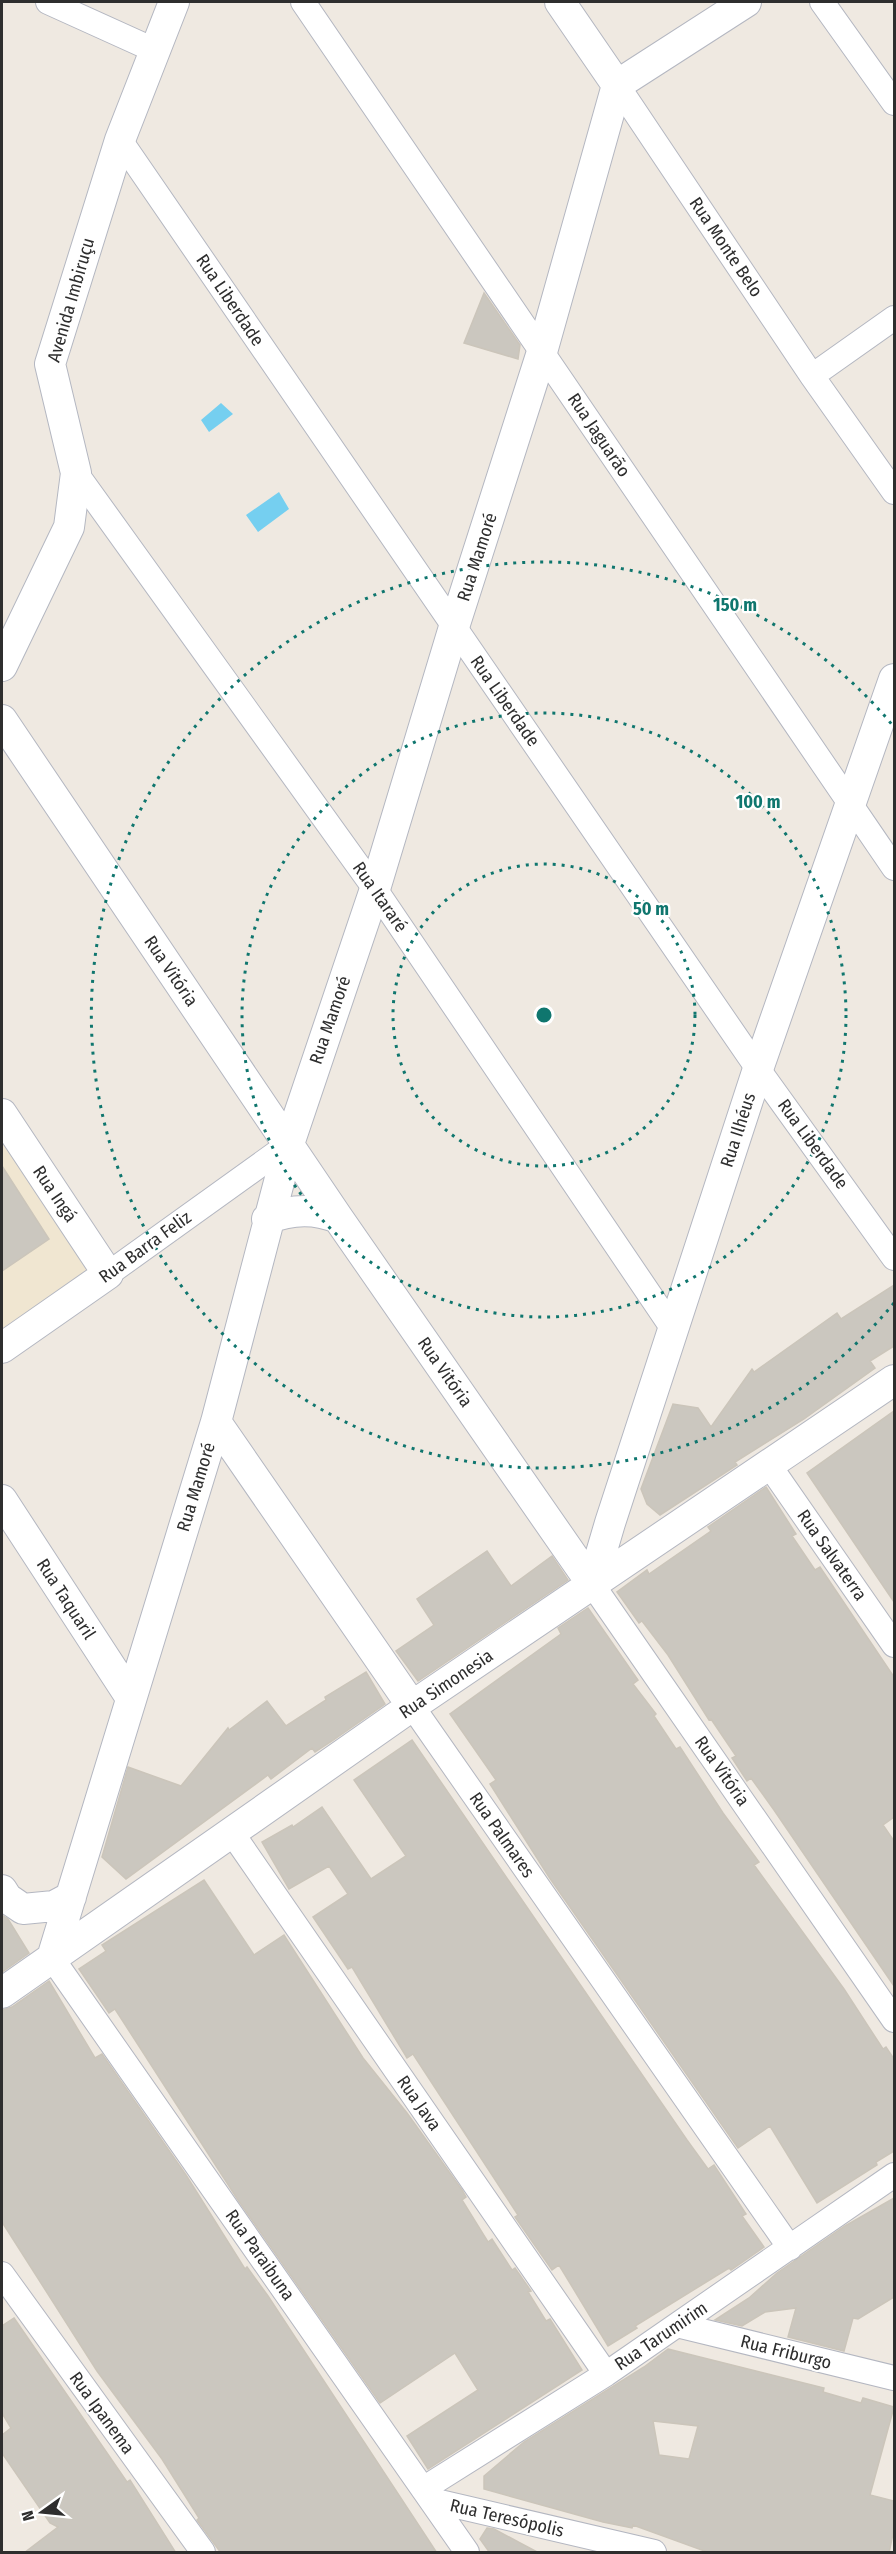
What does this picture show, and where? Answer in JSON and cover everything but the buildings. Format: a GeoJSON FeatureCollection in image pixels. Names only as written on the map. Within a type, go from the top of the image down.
{"type":"FeatureCollection","features":[{"type":"Feature","properties":{"kind":"street"},"geometry":{"type":"LineString","coordinates":[[48,2],[154,50]]}},
{"type":"Feature","properties":{"kind":"street","name":"Avenida Imbiruçu"},"geometry":{"type":"LineString","coordinates":[[2,666],[69,527],[76,473],[50,364],[120,140],[174,2]]}},
{"type":"Feature","properties":{"kind":"street","name":"Rua Jaguarão"},"geometry":{"type":"LineString","coordinates":[[303,2],[894,868]]}},
{"type":"Feature","properties":{"kind":"street","name":"Rua Monte Belo"},"geometry":{"type":"LineString","coordinates":[[560,2],[812,376],[894,492]]}},
{"type":"Feature","properties":{"kind":"street"},"geometry":{"type":"LineString","coordinates":[[617,85],[746,2]]}},
{"type":"Feature","properties":{"kind":"street"},"geometry":{"type":"LineString","coordinates":[[822,2],[894,103]]}},
{"type":"Feature","properties":{"kind":"street","name":"Rua Mamoré"},"geometry":{"type":"LineString","coordinates":[[52,1958],[216,1422],[267,1219],[289,1144],[375,889],[617,85]]}},
{"type":"Feature","properties":{"kind":"street","name":"Rua Liberdade"},"geometry":{"type":"LineString","coordinates":[[120,140],[758,1069],[894,1258]]}},
{"type":"Feature","properties":{"kind":"street"},"geometry":{"type":"LineString","coordinates":[[812,376],[894,318]]}},
{"type":"Feature","properties":{"kind":"street","name":"Rua Itararé"},"geometry":{"type":"LineString","coordinates":[[76,473],[375,889],[673,1329]]}},
{"type":"Feature","properties":{"kind":"street","name":"Rua Ilhéus"},"geometry":{"type":"LineString","coordinates":[[592,1584],[620,1543],[673,1329],[758,1069],[894,679]]}},
{"type":"Feature","properties":{"kind":"street","name":"Rua Vitória"},"geometry":{"type":"LineString","coordinates":[[2,720],[338,1218],[894,2020]]}},
{"type":"Feature","properties":{"kind":"street","name":"Rua Ingá"},"geometry":{"type":"LineString","coordinates":[[2,1114],[108,1274]]}},
{"type":"Feature","properties":{"kind":"street","name":"Rua Barra Feliz"},"geometry":{"type":"LineString","coordinates":[[2,1348],[289,1144]]}},
{"type":"Feature","properties":{"kind":"street"},"geometry":{"type":"LineString","coordinates":[[267,1219],[283,1212],[304,1210],[323,1212],[338,1218]]}},
{"type":"Feature","properties":{"kind":"street","name":"Rua Simonesia"},"geometry":{"type":"LineString","coordinates":[[2,1993],[412,1706],[592,1584],[620,1543],[769,1465],[894,1380]]}},
{"type":"Feature","properties":{"kind":"street","name":"Rua Palmares"},"geometry":{"type":"LineString","coordinates":[[216,1422],[790,2247]]}},
{"type":"Feature","properties":{"kind":"street","name":"Rua Salvaterra"},"geometry":{"type":"LineString","coordinates":[[769,1465],[894,1645]]}},
{"type":"Feature","properties":{"kind":"street","name":"Rua Taquaril"},"geometry":{"type":"LineString","coordinates":[[2,1500],[131,1698]]}},
{"type":"Feature","properties":{"kind":"street"},"geometry":{"type":"LineString","coordinates":[[560,1539],[579,1547],[620,1543]]}},
{"type":"Feature","properties":{"kind":"street","name":"Rua Java"},"geometry":{"type":"LineString","coordinates":[[232,1833],[606,2374]]}},
{"type":"Feature","properties":{"kind":"street"},"geometry":{"type":"LineString","coordinates":[[82,1858],[82,1882],[91,1898],[110,1904],[132,1902]]}},
{"type":"Feature","properties":{"kind":"street"},"geometry":{"type":"LineString","coordinates":[[2,1890],[7,1898],[23,1909],[54,1906],[71,1897]]}},
{"type":"Feature","properties":{"kind":"street","name":"Rua Paraibuna"},"geometry":{"type":"LineString","coordinates":[[52,1958],[467,2553]]}},
{"type":"Feature","properties":{"kind":"street","name":"Rua Tarumirim"},"geometry":{"type":"LineString","coordinates":[[427,2494],[606,2374],[894,2175]]}},
{"type":"Feature","properties":{"kind":"street","name":"Rua Ipanema"},"geometry":{"type":"LineString","coordinates":[[2,2274],[203,2553]]}},
{"type":"Feature","properties":{"kind":"street","name":"Rua Friburgo"},"geometry":{"type":"LineString","coordinates":[[677,2325],[894,2378]]}},
{"type":"Feature","properties":{"kind":"street","name":"Rua Teresópolis"},"geometry":{"type":"LineString","coordinates":[[427,2494],[654,2553]]}},
{"type":"Feature","properties":{"kind":"shaded area"},"geometry":{"type":"Polygon","coordinates":[[[2,1132],[101,1272],[2,1338],[2,1132]]]}},
{"type":"Feature","properties":{"kind":"water"},"geometry":{"type":"Polygon","coordinates":[[[221,403],[233,414],[209,432],[201,420],[221,403]]]}},
{"type":"Feature","properties":{"kind":"water"},"geometry":{"type":"Polygon","coordinates":[[[279,492],[289,509],[258,532],[246,515],[279,492]]]}}]}
